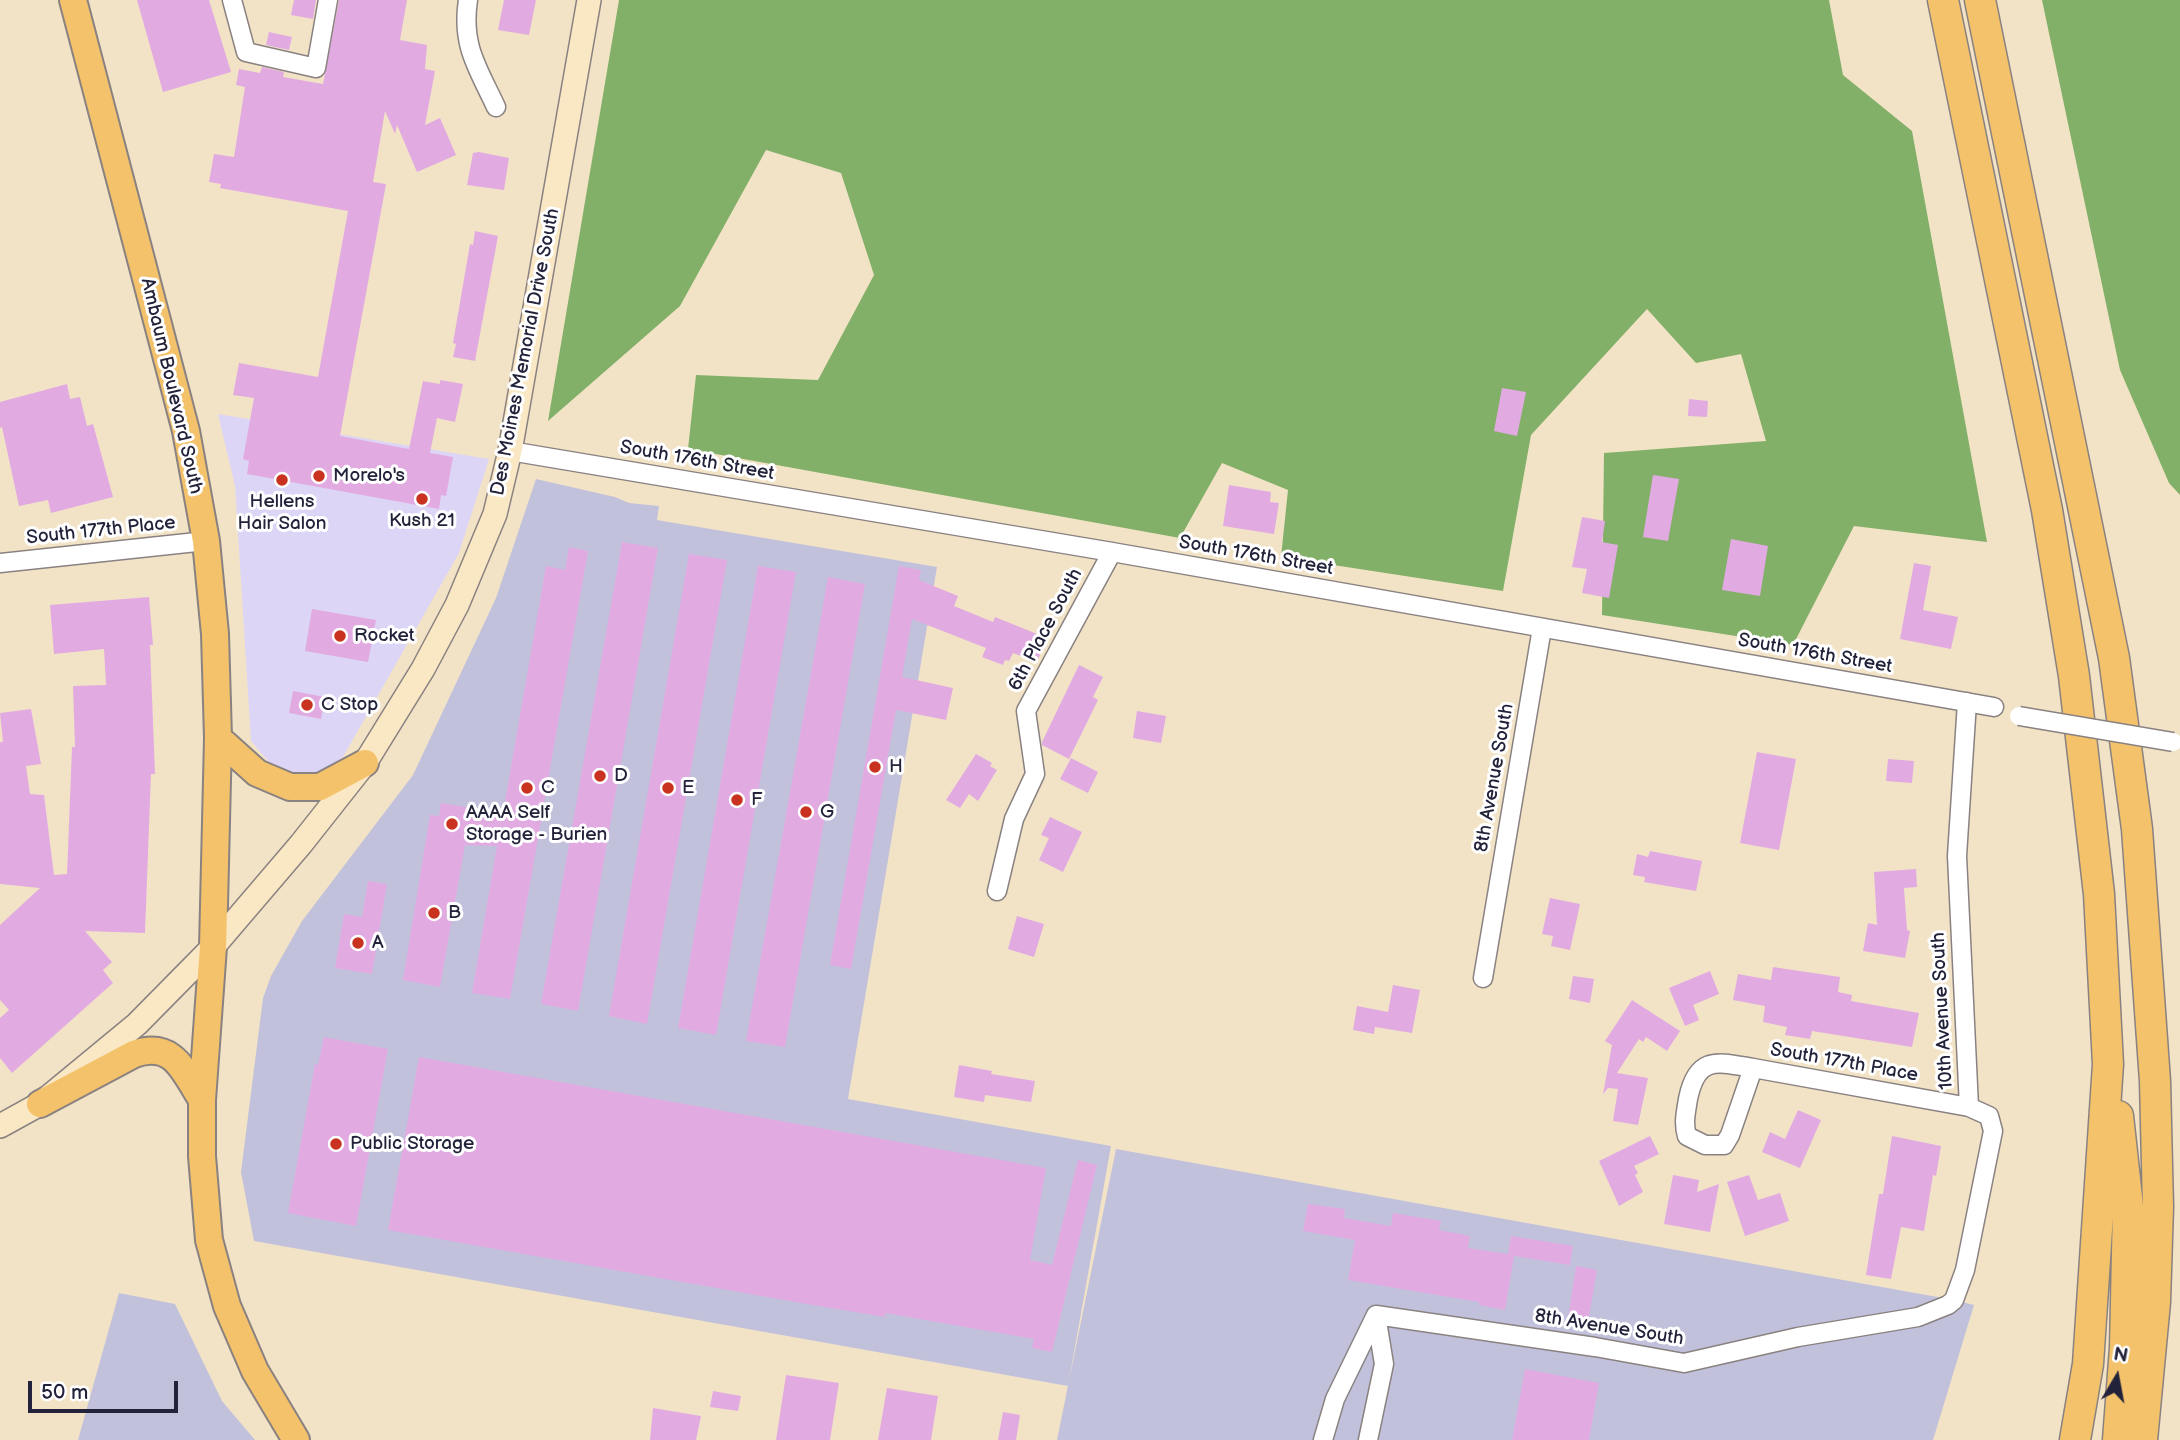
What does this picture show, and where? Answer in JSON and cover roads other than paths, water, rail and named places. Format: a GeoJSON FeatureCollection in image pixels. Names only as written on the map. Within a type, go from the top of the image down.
{"type":"FeatureCollection","features":[{"type":"Feature","properties":{"kind":"highway"},"geometry":{"type":"LineString","coordinates":[[1943,0],[2047,510],[2074,676],[2099,894],[2108,1064],[2088,1364],[2075,1440]]}},
{"type":"Feature","properties":{"kind":"highway"},"geometry":{"type":"LineString","coordinates":[[1980,0],[2114,658],[2138,843],[2155,1081],[2158,1207],[2155,1302],[2142,1440]]}},
{"type":"Feature","properties":{"kind":"highway"},"geometry":{"type":"LineString","coordinates":[[2108,1064],[2121,1135],[2128,1207],[2125,1348],[2118,1440]]}},
{"type":"Feature","properties":{"kind":"main road","name":"Ambaum Boulevard South"},"geometry":{"type":"LineString","coordinates":[[73,0],[186,432],[206,541],[215,634],[218,738],[213,947]]}},
{"type":"Feature","properties":{"kind":"main road","name":"Des Moines Memorial Drive South"},"geometry":{"type":"LineString","coordinates":[[0,1126],[40,1104],[137,1024],[213,947],[301,844],[365,763],[423,669],[457,605],[495,514],[510,451],[589,0]]}},
{"type":"Feature","properties":{"kind":"main road"},"geometry":{"type":"LineString","coordinates":[[218,738],[257,773],[290,787],[320,787],[365,763]]}},
{"type":"Feature","properties":{"kind":"main road"},"geometry":{"type":"LineString","coordinates":[[213,947],[202,1100],[202,1156],[209,1240],[227,1306],[255,1371],[296,1440]]}},
{"type":"Feature","properties":{"kind":"main road"},"geometry":{"type":"LineString","coordinates":[[40,1104],[145,1050],[165,1052],[177,1061],[202,1100]]}},
{"type":"Feature","properties":{"kind":"street"},"geometry":{"type":"LineString","coordinates":[[232,0],[246,52],[316,68],[328,0]]}},
{"type":"Feature","properties":{"kind":"street"},"geometry":{"type":"LineString","coordinates":[[468,0],[465,24],[467,43],[496,107]]}},
{"type":"Feature","properties":{"kind":"street","name":"South 176th Street"},"geometry":{"type":"LineString","coordinates":[[510,451],[1112,551],[1994,707]]}},
{"type":"Feature","properties":{"kind":"street","name":"South 177th Place"},"geometry":{"type":"LineString","coordinates":[[0,563],[206,541]]}},
{"type":"Feature","properties":{"kind":"street","name":"6th Place South"},"geometry":{"type":"LineString","coordinates":[[997,891],[1014,819],[1035,774],[1027,711],[1112,551]]}},
{"type":"Feature","properties":{"kind":"street","name":"8th Avenue South"},"geometry":{"type":"LineString","coordinates":[[1483,978],[1542,628]]}},
{"type":"Feature","properties":{"kind":"street","name":"10th Avenue South"},"geometry":{"type":"LineString","coordinates":[[1954,1300],[1965,1270],[1993,1131],[1989,1116],[1969,1107],[1957,856],[1968,702]]}},
{"type":"Feature","properties":{"kind":"street"},"geometry":{"type":"LineString","coordinates":[[2020,716],[2176,742]]}},
{"type":"Feature","properties":{"kind":"street","name":"South 177th Place"},"geometry":{"type":"LineString","coordinates":[[1753,1068],[1730,1135],[1724,1144],[1705,1145],[1687,1136],[1683,1125],[1696,1073],[1706,1064],[1722,1062],[1969,1107]]}},
{"type":"Feature","properties":{"kind":"street","name":"8th Avenue South"},"geometry":{"type":"LineString","coordinates":[[1376,1315],[1595,1347],[1684,1363],[1798,1337],[1918,1317],[1954,1300]]}},
{"type":"Feature","properties":{"kind":"street"},"geometry":{"type":"LineString","coordinates":[[1323,1440],[1335,1399],[1376,1315]]}},
{"type":"Feature","properties":{"kind":"street"},"geometry":{"type":"LineString","coordinates":[[1368,1440],[1384,1364],[1376,1315]]}},
{"type":"Feature","properties":{"kind":"place","name":"Morelo's"},"geometry":{"type":"Point","coordinates":[319,476]}},
{"type":"Feature","properties":{"kind":"place","name":"Hellens Hair Salon"},"geometry":{"type":"Point","coordinates":[282,480]}},
{"type":"Feature","properties":{"kind":"place","name":"Kush 21"},"geometry":{"type":"Point","coordinates":[422,499]}},
{"type":"Feature","properties":{"kind":"place","name":"Rocket"},"geometry":{"type":"Point","coordinates":[340,636]}},
{"type":"Feature","properties":{"kind":"place","name":"C Stop"},"geometry":{"type":"Point","coordinates":[307,705]}},
{"type":"Feature","properties":{"kind":"place","name":"H"},"geometry":{"type":"Point","coordinates":[875,767]}},
{"type":"Feature","properties":{"kind":"place","name":"D"},"geometry":{"type":"Point","coordinates":[600,776]}},
{"type":"Feature","properties":{"kind":"place","name":"C"},"geometry":{"type":"Point","coordinates":[527,788]}},
{"type":"Feature","properties":{"kind":"place","name":"E"},"geometry":{"type":"Point","coordinates":[668,788]}},
{"type":"Feature","properties":{"kind":"place","name":"F"},"geometry":{"type":"Point","coordinates":[737,800]}},
{"type":"Feature","properties":{"kind":"place","name":"G"},"geometry":{"type":"Point","coordinates":[806,812]}},
{"type":"Feature","properties":{"kind":"place","name":"AAAA Self Storage - Burien"},"geometry":{"type":"Point","coordinates":[452,824]}},
{"type":"Feature","properties":{"kind":"place","name":"B"},"geometry":{"type":"Point","coordinates":[434,913]}},
{"type":"Feature","properties":{"kind":"place","name":"A"},"geometry":{"type":"Point","coordinates":[358,943]}},
{"type":"Feature","properties":{"kind":"place","name":"Public Storage"},"geometry":{"type":"Point","coordinates":[336,1144]}}]}
